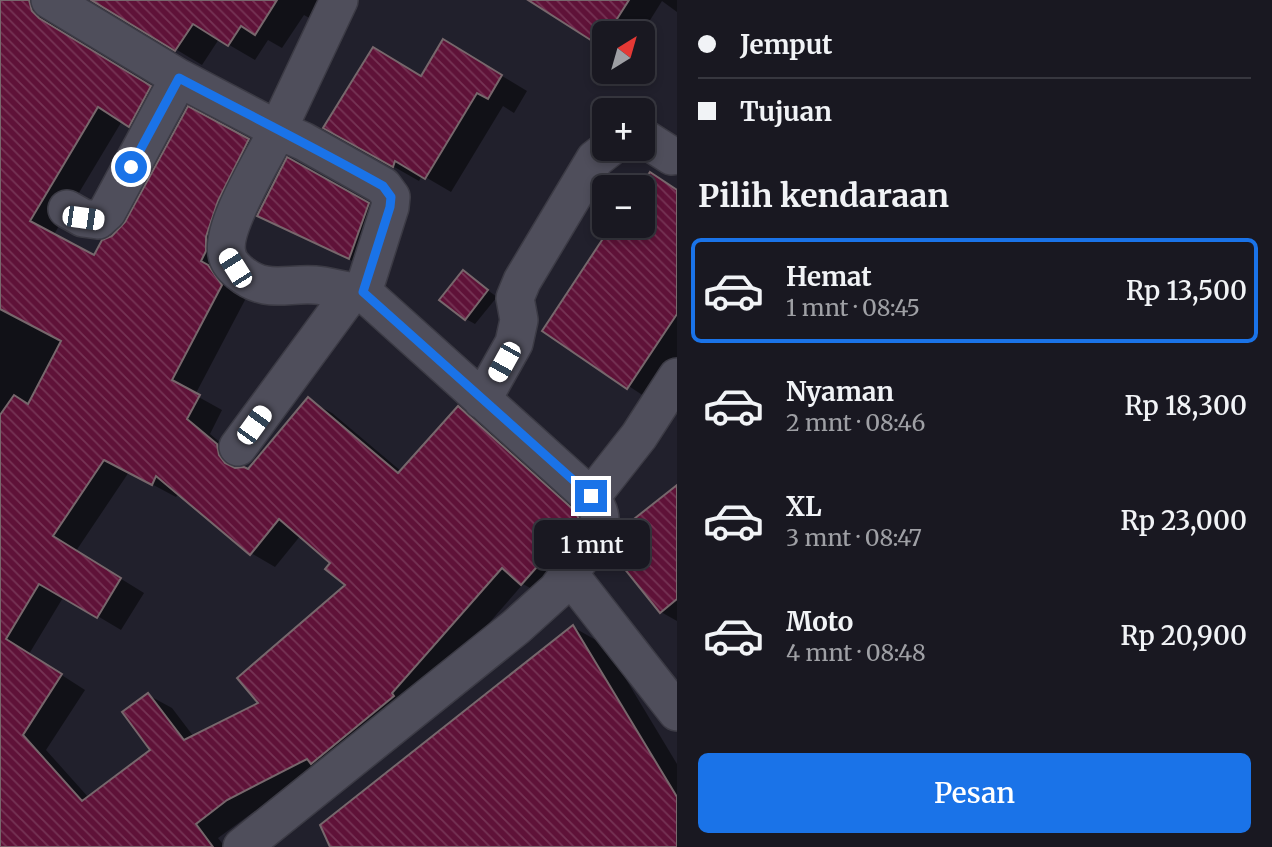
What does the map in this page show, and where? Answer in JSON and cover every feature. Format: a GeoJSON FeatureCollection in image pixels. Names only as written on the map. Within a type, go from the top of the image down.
{"type":"FeatureCollection","features":[{"type":"Feature","properties":{"kind":"street"},"geometry":{"type":"LineString","coordinates":[[50,0],[179,78],[303,141],[383,186],[391,197],[390,207],[357,292],[238,447]]}},
{"type":"Feature","properties":{"kind":"street"},"geometry":{"type":"LineString","coordinates":[[242,847],[285,833],[516,627],[557,590],[598,534],[601,524],[601,514],[591,496],[357,292],[316,285],[272,287],[249,281],[235,268],[227,255],[227,239],[243,195],[278,130],[339,0]]}},
{"type":"Feature","properties":{"kind":"street"},"geometry":{"type":"LineString","coordinates":[[67,209],[83,218],[98,220],[107,212],[179,78]]}},
{"type":"Feature","properties":{"kind":"street"},"geometry":{"type":"LineString","coordinates":[[482,400],[514,343],[519,320],[515,298],[522,281],[595,161]]}},
{"type":"Feature","properties":{"kind":"street"},"geometry":{"type":"LineString","coordinates":[[591,496],[639,436],[677,377]]}},
{"type":"Feature","properties":{"kind":"street"},"geometry":{"type":"LineString","coordinates":[[569,574],[677,712]]}},
{"type":"Feature","properties":{"kind":"building"},"geometry":{"type":"Polygon","coordinates":[[[0,0],[29,0],[32,11],[39,18],[151,86],[129,127],[98,107],[30,221],[94,255],[102,240],[112,236],[125,222],[188,106],[249,139],[218,201],[201,261],[208,265],[222,285],[172,380],[200,395],[187,419],[217,444],[219,455],[225,463],[235,468],[248,469],[308,397],[398,473],[458,406],[575,511],[579,519],[521,585],[502,568],[392,693],[394,696],[311,764],[307,759],[227,800],[196,824],[213,847],[0,847],[0,415],[14,395],[28,404],[61,341],[0,309],[0,0]],[[104,460],[53,536],[121,578],[97,618],[39,584],[6,639],[62,674],[23,735],[82,801],[150,750],[122,712],[148,693],[184,740],[258,703],[237,678],[345,585],[325,569],[330,563],[279,519],[250,555],[156,476],[152,485],[104,460]]]}},
{"type":"Feature","properties":{"kind":"building"},"geometry":{"type":"Polygon","coordinates":[[[91,0],[277,0],[255,35],[241,26],[228,46],[193,24],[175,51],[91,0]]]}},
{"type":"Feature","properties":{"kind":"building"},"geometry":{"type":"Polygon","coordinates":[[[528,0],[629,0],[616,21],[592,21],[592,41],[528,0]]]}},
{"type":"Feature","properties":{"kind":"building"},"geometry":{"type":"Polygon","coordinates":[[[443,39],[502,75],[488,99],[477,93],[425,179],[395,161],[393,167],[323,128],[373,47],[421,76],[443,39]]]}},
{"type":"Feature","properties":{"kind":"building"},"geometry":{"type":"Polygon","coordinates":[[[287,157],[369,203],[349,259],[257,216],[287,157]]]}},
{"type":"Feature","properties":{"kind":"building"},"geometry":{"type":"Polygon","coordinates":[[[655,175],[677,190],[677,314],[627,389],[542,331],[603,238],[655,238],[655,175]]]}},
{"type":"Feature","properties":{"kind":"building"},"geometry":{"type":"Polygon","coordinates":[[[463,270],[488,290],[465,320],[439,300],[463,270]]]}},
{"type":"Feature","properties":{"kind":"building"},"geometry":{"type":"Polygon","coordinates":[[[677,485],[677,599],[660,613],[611,552],[620,530],[677,485]]]}},
{"type":"Feature","properties":{"kind":"building"},"geometry":{"type":"Polygon","coordinates":[[[573,625],[677,797],[677,847],[330,847],[320,825],[573,625]]]}},
{"type":"Feature","properties":{"kind":"route"},"geometry":{"type":"LineString","coordinates":[[131,167],[179,78],[303,141],[383,186],[391,197],[390,207],[363,292],[591,496]]}}]}
